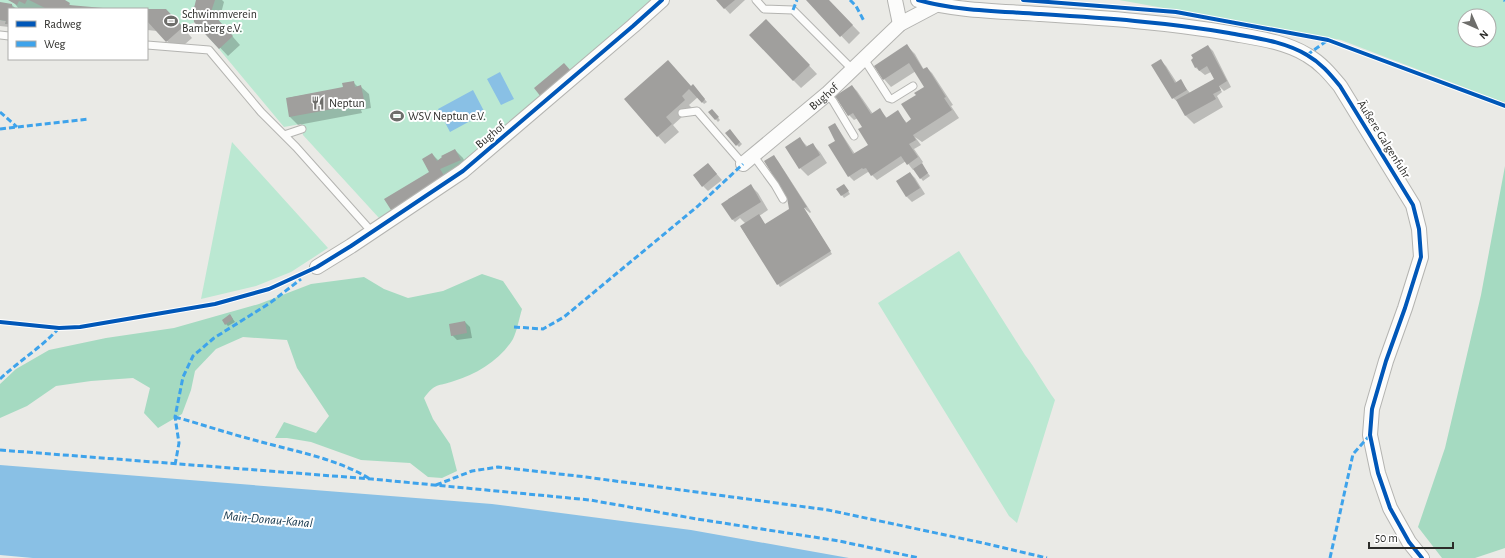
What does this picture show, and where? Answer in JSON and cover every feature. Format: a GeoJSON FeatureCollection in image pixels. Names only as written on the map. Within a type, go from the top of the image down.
{"type":"FeatureCollection","features":[{"type":"Feature","properties":{"kind":"street","name":"Bughof"},"geometry":{"type":"LineString","coordinates":[[317,267],[463,171],[662,0]]}},
{"type":"Feature","properties":{"kind":"street"},"geometry":{"type":"LineString","coordinates":[[895,0],[900,24]]}},
{"type":"Feature","properties":{"kind":"street","name":"Äußere Galgenfuhr"},"geometry":{"type":"LineString","coordinates":[[918,0],[936,5],[980,10],[1085,16],[1180,26],[1272,40],[1306,54],[1320,64],[1340,86],[1413,205],[1419,229],[1421,257],[1386,361],[1372,409],[1370,435],[1378,473],[1390,508],[1409,542],[1422,558]]}},
{"type":"Feature","properties":{"kind":"street","name":"Bughof"},"geometry":{"type":"LineString","coordinates":[[748,159],[827,94],[900,24],[936,5]]}},
{"type":"Feature","properties":{"kind":"lane"},"geometry":{"type":"LineString","coordinates":[[756,0],[764,9],[793,10],[852,69]]}},
{"type":"Feature","properties":{"kind":"lane"},"geometry":{"type":"LineString","coordinates":[[148,46],[209,50],[261,112],[284,135],[372,232]]}},
{"type":"Feature","properties":{"kind":"lane"},"geometry":{"type":"LineString","coordinates":[[864,59],[889,98],[892,99],[913,86]]}},
{"type":"Feature","properties":{"kind":"lane"},"geometry":{"type":"LineString","coordinates":[[827,94],[833,101],[854,136]]}},
{"type":"Feature","properties":{"kind":"lane"},"geometry":{"type":"LineString","coordinates":[[682,113],[697,111],[775,185],[783,199]]}},
{"type":"Feature","properties":{"kind":"lane"},"geometry":{"type":"LineString","coordinates":[[284,135],[302,129]]}},
{"type":"Feature","properties":{"kind":"green space","name":"WSV Neptun e.V."},"geometry":{"type":"Polygon","coordinates":[[[0,0],[657,0],[445,177],[379,218],[303,135],[301,124],[284,127],[195,22],[183,27],[148,10],[148,8],[8,8],[8,24],[5,24],[6,21],[0,20],[0,0]]]}},
{"type":"Feature","properties":{"kind":"green space"},"geometry":{"type":"Polygon","coordinates":[[[1119,0],[1505,0],[1505,103],[1341,40],[1119,0]]]}},
{"type":"Feature","properties":{"kind":"green space"},"geometry":{"type":"Polygon","coordinates":[[[232,142],[328,248],[291,272],[256,286],[201,299],[232,142]]]}},
{"type":"Feature","properties":{"kind":"green space"},"geometry":{"type":"Polygon","coordinates":[[[1505,166],[1505,548],[1475,558],[1442,558],[1418,527],[1445,448],[1481,295],[1505,166]]]}},
{"type":"Feature","properties":{"kind":"green space"},"geometry":{"type":"Polygon","coordinates":[[[959,251],[1055,400],[1017,523],[1009,516],[878,303],[959,251]]]}},
{"type":"Feature","properties":{"kind":"green space"},"geometry":{"type":"Polygon","coordinates":[[[482,274],[503,281],[522,309],[513,339],[508,347],[495,360],[463,378],[434,387],[424,398],[433,419],[450,444],[457,471],[442,478],[428,477],[410,463],[361,460],[311,442],[287,438],[275,438],[284,422],[316,433],[329,416],[297,368],[287,340],[243,337],[216,349],[195,371],[191,390],[182,414],[158,428],[144,413],[150,388],[133,378],[91,381],[56,386],[27,406],[0,418],[0,384],[16,369],[49,350],[106,338],[174,328],[259,304],[311,284],[364,277],[384,289],[408,298],[443,291],[482,274]]]}},
{"type":"Feature","properties":{"kind":"water"},"geometry":{"type":"Polygon","coordinates":[[[500,72],[514,99],[501,105],[487,79],[500,72]]]}},
{"type":"Feature","properties":{"kind":"water"},"geometry":{"type":"Polygon","coordinates":[[[473,90],[485,113],[450,132],[438,109],[473,90]]]}},
{"type":"Feature","properties":{"kind":"water","name":"Main-Donau-Kanal"},"geometry":{"type":"Polygon","coordinates":[[[0,465],[492,504],[691,530],[849,558],[33,558],[0,555],[0,465]]]}},
{"type":"Feature","properties":{"kind":"building"},"geometry":{"type":"Polygon","coordinates":[[[8,0],[27,0],[25,4],[19,1],[17,5],[8,0]]]}},
{"type":"Feature","properties":{"kind":"building"},"geometry":{"type":"Polygon","coordinates":[[[29,0],[65,0],[70,3],[69,5],[103,8],[45,8],[29,0]]]}},
{"type":"Feature","properties":{"kind":"building"},"geometry":{"type":"Polygon","coordinates":[[[196,0],[215,0],[211,12],[233,36],[219,49],[194,22],[193,12],[196,0]]]}},
{"type":"Feature","properties":{"kind":"building"},"geometry":{"type":"Polygon","coordinates":[[[716,0],[735,0],[724,9],[716,0]]]}},
{"type":"Feature","properties":{"kind":"building"},"geometry":{"type":"Polygon","coordinates":[[[806,0],[829,0],[853,25],[840,37],[806,0]]]}},
{"type":"Feature","properties":{"kind":"building"},"geometry":{"type":"Polygon","coordinates":[[[0,2],[12,4],[12,7],[16,8],[8,8],[8,24],[5,24],[6,21],[0,20],[0,2]]]}},
{"type":"Feature","properties":{"kind":"building"},"geometry":{"type":"Polygon","coordinates":[[[148,9],[166,9],[183,27],[166,42],[148,22],[148,9]]]}},
{"type":"Feature","properties":{"kind":"building"},"geometry":{"type":"Polygon","coordinates":[[[766,19],[810,65],[793,81],[749,35],[766,19]]]}},
{"type":"Feature","properties":{"kind":"building"},"geometry":{"type":"Polygon","coordinates":[[[907,44],[923,69],[927,67],[946,97],[944,98],[952,110],[913,135],[916,140],[909,144],[918,157],[907,165],[901,156],[871,176],[866,168],[862,168],[848,177],[828,145],[835,141],[828,127],[835,123],[853,154],[868,145],[858,129],[862,127],[853,113],[848,116],[835,96],[852,85],[871,114],[880,108],[886,118],[898,110],[906,123],[911,119],[901,104],[916,95],[914,93],[924,87],[909,63],[883,80],[874,66],[907,44]]]}},
{"type":"Feature","properties":{"kind":"building"},"geometry":{"type":"Polygon","coordinates":[[[1208,45],[1227,81],[1219,86],[1221,90],[1213,94],[1216,99],[1185,116],[1176,100],[1214,79],[1207,66],[1199,71],[1197,67],[1195,68],[1191,60],[1193,58],[1191,55],[1208,45]]]}},
{"type":"Feature","properties":{"kind":"building"},"geometry":{"type":"Polygon","coordinates":[[[1161,59],[1175,83],[1181,79],[1187,90],[1172,99],[1151,65],[1161,59]]]}},
{"type":"Feature","properties":{"kind":"building"},"geometry":{"type":"Polygon","coordinates":[[[668,60],[691,86],[693,84],[705,99],[702,103],[689,89],[682,96],[685,100],[666,117],[672,124],[657,137],[624,99],[668,60]]]}},
{"type":"Feature","properties":{"kind":"building"},"geometry":{"type":"Polygon","coordinates":[[[564,63],[571,71],[541,97],[534,88],[564,63]]]}},
{"type":"Feature","properties":{"kind":"building"},"geometry":{"type":"Polygon","coordinates":[[[354,81],[355,87],[361,85],[364,100],[354,102],[355,105],[289,117],[286,98],[343,87],[342,83],[354,81]]]}},
{"type":"Feature","properties":{"kind":"building"},"geometry":{"type":"Polygon","coordinates":[[[712,109],[719,117],[715,120],[708,112],[712,109]]]}},
{"type":"Feature","properties":{"kind":"building"},"geometry":{"type":"Polygon","coordinates":[[[730,129],[740,142],[736,146],[725,133],[730,129]]]}},
{"type":"Feature","properties":{"kind":"building"},"geometry":{"type":"Polygon","coordinates":[[[800,137],[806,147],[813,143],[820,155],[799,169],[785,147],[800,137]]]}},
{"type":"Feature","properties":{"kind":"building"},"geometry":{"type":"Polygon","coordinates":[[[455,149],[461,160],[440,169],[445,177],[391,210],[384,199],[429,172],[422,159],[432,153],[437,161],[442,157],[441,156],[455,149]]]}},
{"type":"Feature","properties":{"kind":"building"},"geometry":{"type":"Polygon","coordinates":[[[774,155],[807,207],[804,208],[831,251],[777,285],[740,226],[759,214],[765,224],[789,209],[787,198],[764,161],[774,155]]]}},
{"type":"Feature","properties":{"kind":"building"},"geometry":{"type":"Polygon","coordinates":[[[708,163],[717,174],[702,187],[693,175],[708,163]]]}},
{"type":"Feature","properties":{"kind":"building"},"geometry":{"type":"Polygon","coordinates":[[[922,163],[928,173],[920,179],[913,169],[922,163]]]}},
{"type":"Feature","properties":{"kind":"building"},"geometry":{"type":"Polygon","coordinates":[[[910,172],[920,188],[906,197],[896,181],[910,172]]]}},
{"type":"Feature","properties":{"kind":"building"},"geometry":{"type":"Polygon","coordinates":[[[751,184],[761,202],[732,220],[721,204],[751,184]]]}},
{"type":"Feature","properties":{"kind":"building"},"geometry":{"type":"Polygon","coordinates":[[[844,184],[849,191],[841,196],[836,189],[844,184]]]}},
{"type":"Feature","properties":{"kind":"building"},"geometry":{"type":"Polygon","coordinates":[[[230,314],[233,319],[225,325],[222,320],[230,314]]]}},
{"type":"Feature","properties":{"kind":"building"},"geometry":{"type":"Polygon","coordinates":[[[465,321],[467,333],[451,336],[449,324],[465,321]]]}},
{"type":"Feature","properties":{"kind":"marked path"},"geometry":{"type":"LineString","coordinates":[[793,10],[797,0]]}},
{"type":"Feature","properties":{"kind":"marked path"},"geometry":{"type":"LineString","coordinates":[[850,0],[856,6],[864,21]]}},
{"type":"Feature","properties":{"kind":"marked path"},"geometry":{"type":"LineString","coordinates":[[1307,55],[1328,40]]}},
{"type":"Feature","properties":{"kind":"marked path"},"geometry":{"type":"LineString","coordinates":[[0,112],[17,127]]}},
{"type":"Feature","properties":{"kind":"marked path"},"geometry":{"type":"LineString","coordinates":[[0,129],[89,119]]}},
{"type":"Feature","properties":{"kind":"marked path"},"geometry":{"type":"LineString","coordinates":[[514,327],[543,329],[564,317],[698,206],[743,164]]}},
{"type":"Feature","properties":{"kind":"marked path"},"geometry":{"type":"LineString","coordinates":[[175,465],[179,443],[175,417],[183,377],[193,356],[214,338],[270,303],[301,279]]}},
{"type":"Feature","properties":{"kind":"marked path"},"geometry":{"type":"LineString","coordinates":[[0,379],[59,328]]}},
{"type":"Feature","properties":{"kind":"marked path"},"geometry":{"type":"LineString","coordinates":[[175,417],[329,460],[370,479]]}},
{"type":"Feature","properties":{"kind":"marked path"},"geometry":{"type":"LineString","coordinates":[[1330,558],[1353,454],[1370,435]]}},
{"type":"Feature","properties":{"kind":"marked path"},"geometry":{"type":"LineString","coordinates":[[0,450],[372,479],[590,500],[697,519],[839,541],[919,558]]}},
{"type":"Feature","properties":{"kind":"marked path"},"geometry":{"type":"LineString","coordinates":[[436,485],[472,471],[498,467],[586,477],[828,510],[1047,558]]}},
{"type":"Feature","properties":{"kind":"cycle path"},"geometry":{"type":"LineString","coordinates":[[0,322],[59,328],[80,327],[215,304],[269,289],[317,267],[463,171],[662,0]]}},
{"type":"Feature","properties":{"kind":"cycle path"},"geometry":{"type":"LineString","coordinates":[[918,0],[933,4],[963,8],[1134,21],[1229,33],[1289,46],[1312,58],[1329,73],[1340,86],[1413,205],[1419,229],[1421,257],[1386,361],[1372,409],[1370,435],[1378,473],[1390,508],[1409,542],[1422,558]]}},
{"type":"Feature","properties":{"kind":"cycle path"},"geometry":{"type":"LineString","coordinates":[[1023,0],[1176,12],[1328,40],[1505,106]]}},
{"type":"Feature","properties":{"kind":"place","name":"Schwimmverein Bamberg e.V."},"geometry":{"type":"Point","coordinates":[171,21]}},
{"type":"Feature","properties":{"kind":"place","name":"Neptun"},"geometry":{"type":"Point","coordinates":[318,103]}},
{"type":"Feature","properties":{"kind":"place","name":"WSV Neptun e.V."},"geometry":{"type":"Point","coordinates":[397,116]}}]}
